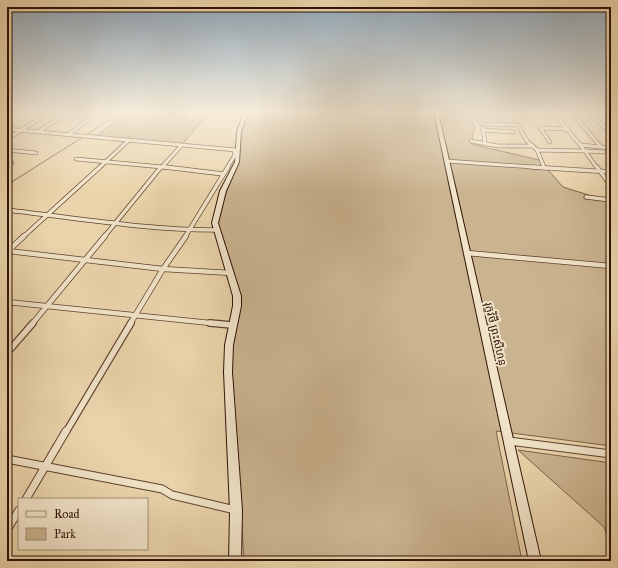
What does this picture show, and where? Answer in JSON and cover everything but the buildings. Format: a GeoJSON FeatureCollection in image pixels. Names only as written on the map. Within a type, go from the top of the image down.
{"type":"FeatureCollection","features":[{"type":"Feature","properties":{"kind":"main road"},"geometry":{"type":"LineString","coordinates":[[235,561],[236,510],[228,372],[229,345],[237,306],[237,296],[231,273],[216,230],[215,217],[223,191],[225,176],[237,162],[238,139]]}},
{"type":"Feature","properties":{"kind":"main road","name":"រុក្ខវិថី ព្រះសីហនុ"},"geometry":{"type":"LineString","coordinates":[[441,139],[535,561]]}},
{"type":"Feature","properties":{"kind":"street"},"geometry":{"type":"LineString","coordinates":[[114,139],[181,146],[237,150]]}},
{"type":"Feature","properties":{"kind":"street"},"geometry":{"type":"LineString","coordinates":[[484,139],[485,143]]}},
{"type":"Feature","properties":{"kind":"street"},"geometry":{"type":"LineString","coordinates":[[526,139],[537,150],[544,168]]}},
{"type":"Feature","properties":{"kind":"street"},"geometry":{"type":"LineString","coordinates":[[548,139],[550,142]]}},
{"type":"Feature","properties":{"kind":"street"},"geometry":{"type":"LineString","coordinates":[[576,139],[611,186],[608,188],[611,193]]}},
{"type":"Feature","properties":{"kind":"street"},"geometry":{"type":"LineString","coordinates":[[594,139],[600,146]]}},
{"type":"Feature","properties":{"kind":"street"},"geometry":{"type":"LineString","coordinates":[[8,252],[129,140]]}},
{"type":"Feature","properties":{"kind":"street"},"geometry":{"type":"LineString","coordinates":[[471,141],[502,146],[533,146]]}},
{"type":"Feature","properties":{"kind":"street"},"geometry":{"type":"LineString","coordinates":[[581,145],[611,148]]}},
{"type":"Feature","properties":{"kind":"street"},"geometry":{"type":"LineString","coordinates":[[7,354],[115,222],[162,166],[181,146]]}},
{"type":"Feature","properties":{"kind":"street"},"geometry":{"type":"LineString","coordinates":[[7,150],[36,153]]}},
{"type":"Feature","properties":{"kind":"street"},"geometry":{"type":"LineString","coordinates":[[537,150],[604,152]]}},
{"type":"Feature","properties":{"kind":"street"},"geometry":{"type":"LineString","coordinates":[[27,498],[136,317],[163,269],[225,176],[162,166],[76,159]]}},
{"type":"Feature","properties":{"kind":"street"},"geometry":{"type":"LineString","coordinates":[[446,161],[611,172]]}},
{"type":"Feature","properties":{"kind":"street"},"geometry":{"type":"LineString","coordinates":[[7,163],[12,163]]}},
{"type":"Feature","properties":{"kind":"street"},"geometry":{"type":"LineString","coordinates":[[586,197],[611,200]]}},
{"type":"Feature","properties":{"kind":"street"},"geometry":{"type":"LineString","coordinates":[[7,210],[48,216],[190,230],[216,230]]}},
{"type":"Feature","properties":{"kind":"street"},"geometry":{"type":"LineString","coordinates":[[8,252],[85,259],[163,269],[231,273]]}},
{"type":"Feature","properties":{"kind":"street"},"geometry":{"type":"LineString","coordinates":[[467,253],[611,266]]}},
{"type":"Feature","properties":{"kind":"street"},"geometry":{"type":"LineString","coordinates":[[7,302],[136,317],[232,325]]}},
{"type":"Feature","properties":{"kind":"street"},"geometry":{"type":"LineString","coordinates":[[509,441],[611,454]]}},
{"type":"Feature","properties":{"kind":"street"},"geometry":{"type":"LineString","coordinates":[[7,459],[162,489],[172,495],[236,510]]}},
{"type":"Feature","properties":{"kind":"street"},"geometry":{"type":"LineString","coordinates":[[7,530],[18,512]]}},
{"type":"Feature","properties":{"kind":"green space"},"geometry":{"type":"Polygon","coordinates":[[[117,139],[187,139],[181,146],[117,139]]]}},
{"type":"Feature","properties":{"kind":"green space"},"geometry":{"type":"Polygon","coordinates":[[[239,139],[472,139],[471,144],[539,160],[563,187],[611,202],[611,446],[496,431],[522,561],[244,561],[228,372],[237,306],[215,217],[237,162],[239,139]]]}},
{"type":"Feature","properties":{"kind":"green space"},"geometry":{"type":"Polygon","coordinates":[[[518,450],[611,463],[611,547],[604,527],[518,450]]]}},
{"type":"Feature","properties":{"kind":"waterway"},"geometry":{"type":"LineString","coordinates":[[7,185],[81,139]]}}]}
